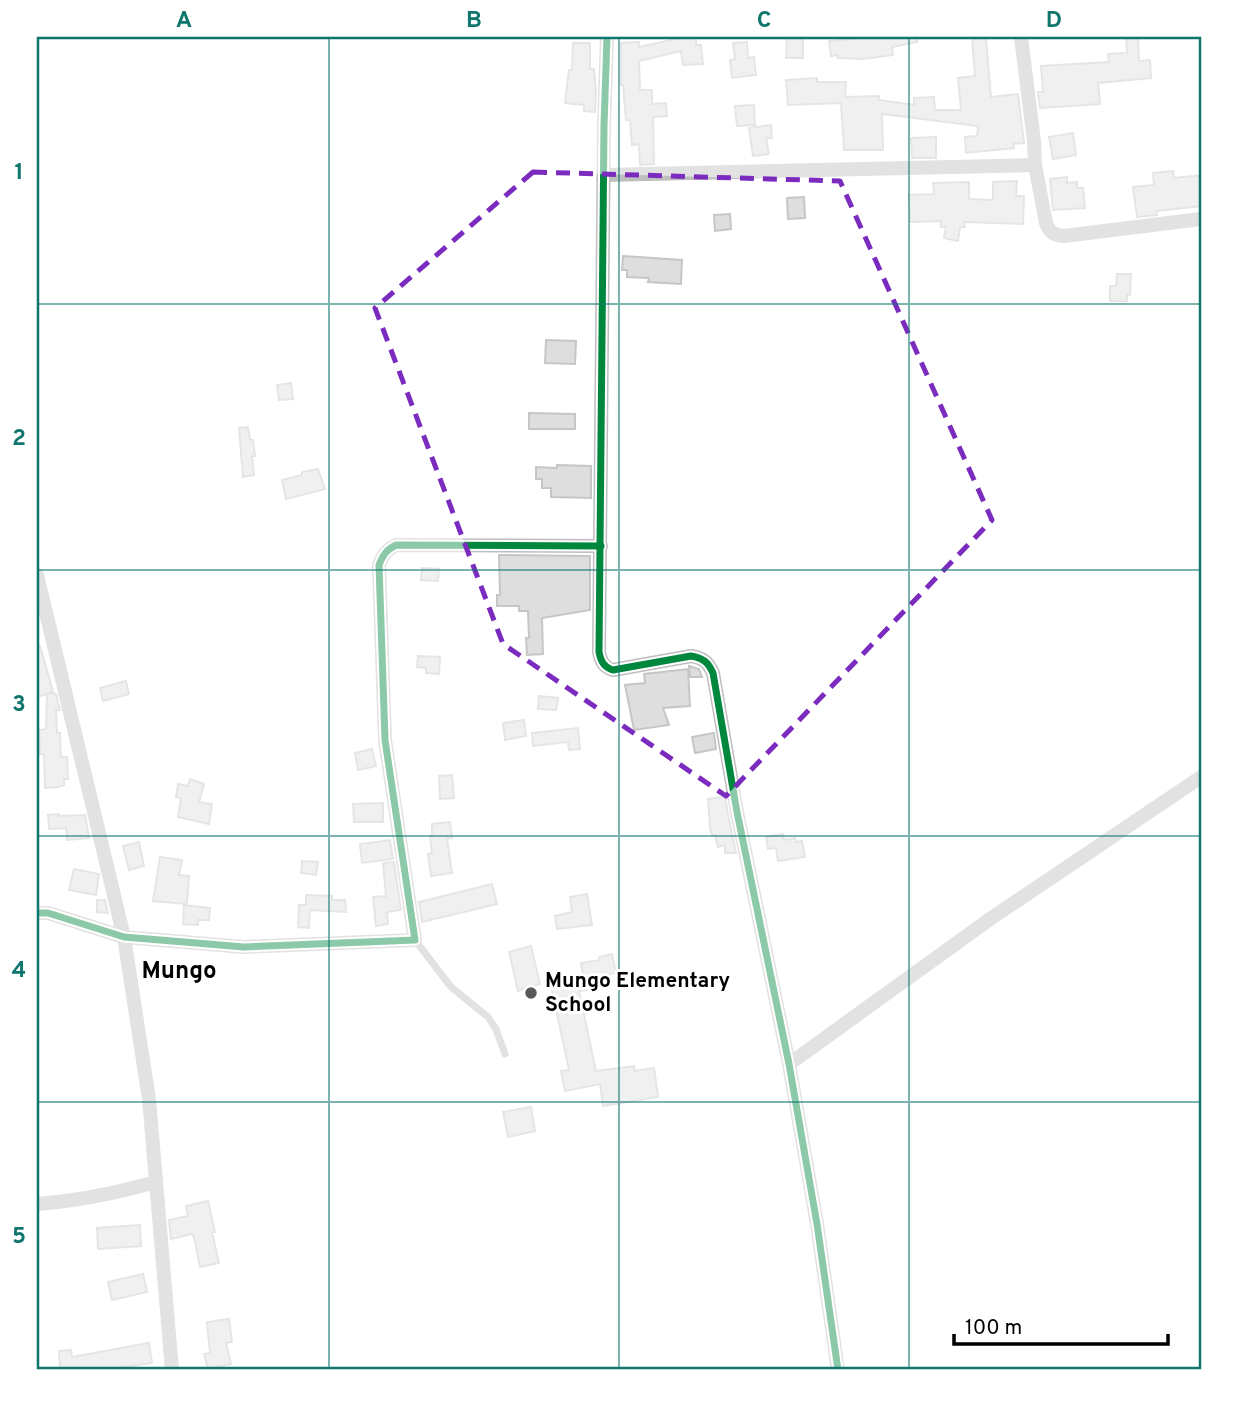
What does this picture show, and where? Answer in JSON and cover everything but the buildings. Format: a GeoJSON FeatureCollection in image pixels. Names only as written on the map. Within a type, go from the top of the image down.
{"type":"FeatureCollection","features":[{"type":"Feature","properties":{"kind":"street"},"geometry":{"type":"LineString","coordinates":[[607,37],[599,652],[601,661],[613,670],[691,656],[700,657],[708,663],[713,673],[737,812],[789,1064],[817,1224],[838,1370]]}},
{"type":"Feature","properties":{"kind":"street"},"geometry":{"type":"LineString","coordinates":[[1021,37],[1035,165],[1049,231],[1063,236],[1201,219]]}},
{"type":"Feature","properties":{"kind":"street"},"geometry":{"type":"LineString","coordinates":[[605,175],[1035,165]]}},
{"type":"Feature","properties":{"kind":"street"},"geometry":{"type":"LineString","coordinates":[[37,913],[48,913],[124,937],[244,947],[415,940],[385,740],[379,565],[382,556],[387,549],[396,545],[601,546]]}},
{"type":"Feature","properties":{"kind":"street"},"geometry":{"type":"LineString","coordinates":[[37,575],[124,937],[149,1099],[172,1370]]}},
{"type":"Feature","properties":{"kind":"street"},"geometry":{"type":"LineString","coordinates":[[789,1064],[990,919],[1201,777]]}},
{"type":"Feature","properties":{"kind":"street"},"geometry":{"type":"LineString","coordinates":[[37,1204],[71,1202],[156,1182]]}},
{"type":"Feature","properties":{"kind":"lane"},"geometry":{"type":"LineString","coordinates":[[415,940],[451,987],[488,1017],[496,1029],[505,1054]]}},
{"type":"Feature","properties":{"kind":"highlighted area"},"geometry":{"type":"Polygon","coordinates":[[[533,172],[840,181],[992,520],[726,796],[503,644],[375,308],[533,172]]]}},
{"type":"Feature","properties":{"kind":"cycle path"},"geometry":{"type":"LineString","coordinates":[[607,37],[599,652],[603,664],[613,670],[691,656],[705,661],[713,673],[737,812],[789,1064],[817,1224],[838,1370]]}},
{"type":"Feature","properties":{"kind":"cycle path"},"geometry":{"type":"LineString","coordinates":[[37,913],[48,913],[124,937],[244,947],[415,940],[385,740],[379,565],[382,558],[396,545],[601,546]]}},
{"type":"Feature","properties":{"kind":"place","name":"Mungo Elementary School"},"geometry":{"type":"Point","coordinates":[531,993]}},
{"type":"Feature","properties":{"kind":"district","name":"Mungo"},"geometry":{"type":"Point","coordinates":[179,972]}}]}
